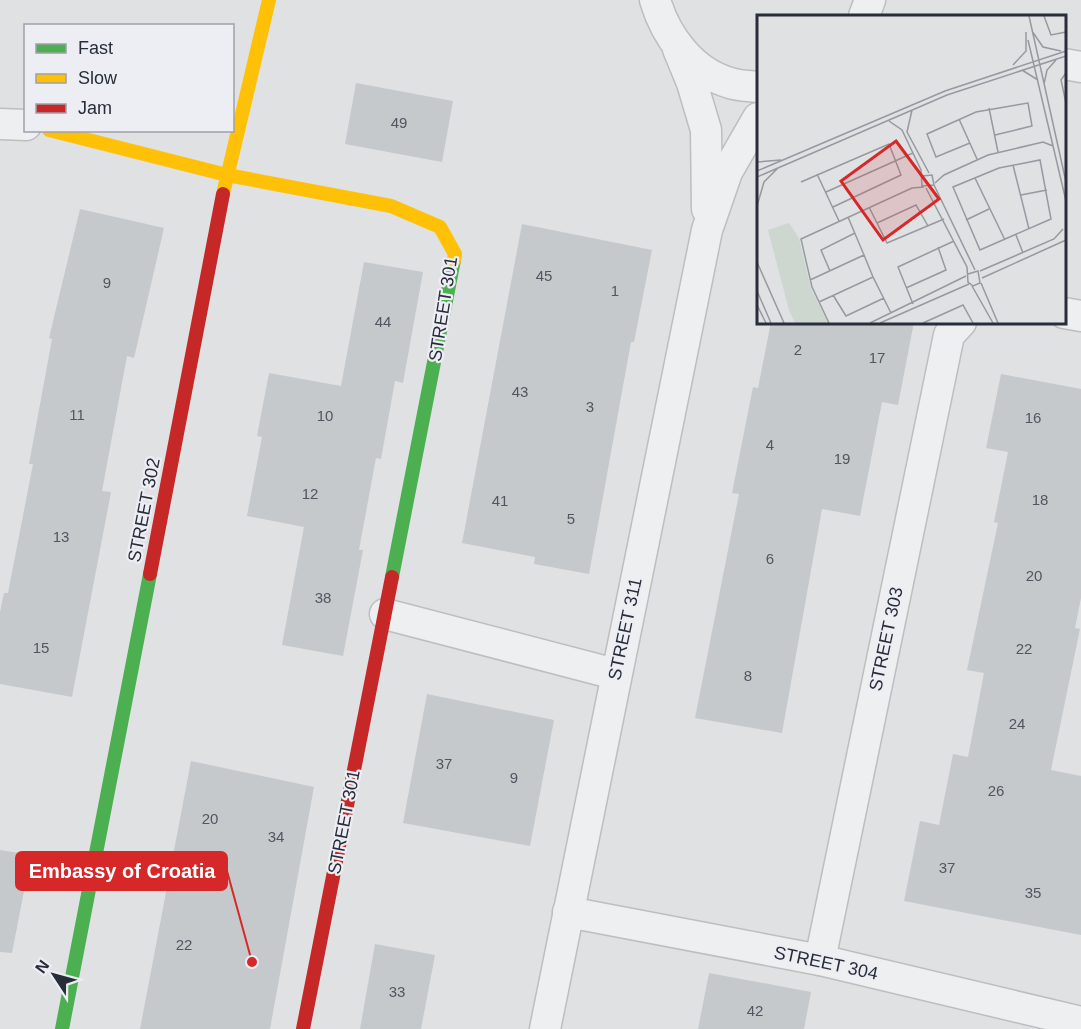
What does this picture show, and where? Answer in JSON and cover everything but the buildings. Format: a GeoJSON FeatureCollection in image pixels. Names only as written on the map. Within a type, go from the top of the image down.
{"type":"FeatureCollection","features":[{"type":"Feature","properties":{"kind":"street","name":"STREET 302"},"geometry":{"type":"LineString","coordinates":[[62,1029],[227,175],[269,0]]}},
{"type":"Feature","properties":{"kind":"street"},"geometry":{"type":"LineString","coordinates":[[864,15],[870,0]]}},
{"type":"Feature","properties":{"kind":"street","name":"STREET 311"},"geometry":{"type":"LineString","coordinates":[[653,1],[678,49],[692,83],[706,130],[707,230]]}},
{"type":"Feature","properties":{"kind":"street"},"geometry":{"type":"LineString","coordinates":[[678,49],[708,74],[731,84],[757,87]]}},
{"type":"Feature","properties":{"kind":"street"},"geometry":{"type":"LineString","coordinates":[[1066,64],[1081,67]]}},
{"type":"Feature","properties":{"kind":"street","name":"STREET 311"},"geometry":{"type":"LineString","coordinates":[[545,1029],[615,674],[707,230],[727,172],[757,121]]}},
{"type":"Feature","properties":{"kind":"street"},"geometry":{"type":"LineString","coordinates":[[0,124],[24,125]]}},
{"type":"Feature","properties":{"kind":"street","name":"STREET 301"},"geometry":{"type":"LineString","coordinates":[[57,132],[227,175],[391,206],[440,227],[455,254],[303,1029]]}},
{"type":"Feature","properties":{"kind":"street"},"geometry":{"type":"LineString","coordinates":[[1066,313],[1081,316]]}},
{"type":"Feature","properties":{"kind":"street","name":"STREET 303"},"geometry":{"type":"LineString","coordinates":[[820,960],[949,335],[959,324]]}},
{"type":"Feature","properties":{"kind":"street"},"geometry":{"type":"LineString","coordinates":[[385,614],[615,674]]}},
{"type":"Feature","properties":{"kind":"street","name":"STREET 304"},"geometry":{"type":"LineString","coordinates":[[568,912],[820,960],[1081,1022]]}},
{"type":"Feature","properties":{"kind":"traffic: fast"},"geometry":{"type":"LineString","coordinates":[[392,577],[454,260]]}},
{"type":"Feature","properties":{"kind":"traffic: fast"},"geometry":{"type":"LineString","coordinates":[[62,1029],[150,574]]}},
{"type":"Feature","properties":{"kind":"traffic: slow"},"geometry":{"type":"LineString","coordinates":[[223,194],[269,0]]}},
{"type":"Feature","properties":{"kind":"traffic: slow"},"geometry":{"type":"LineString","coordinates":[[57,132],[227,175],[391,206],[440,227],[455,254],[454,260]]}},
{"type":"Feature","properties":{"kind":"traffic: jam"},"geometry":{"type":"LineString","coordinates":[[150,574],[223,194]]}},
{"type":"Feature","properties":{"kind":"traffic: jam"},"geometry":{"type":"LineString","coordinates":[[303,1029],[392,577]]}},
{"type":"Feature","properties":{"kind":"place","name":"Embassy of Croatia"},"geometry":{"type":"Point","coordinates":[252,962]}}]}
